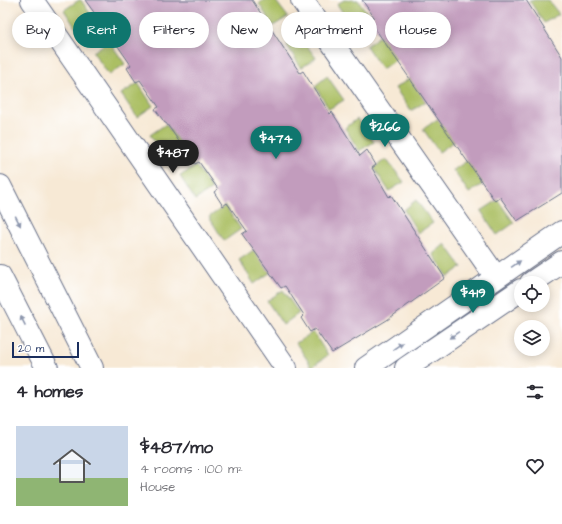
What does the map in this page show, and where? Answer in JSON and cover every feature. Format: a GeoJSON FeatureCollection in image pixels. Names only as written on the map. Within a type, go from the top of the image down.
{"type":"FeatureCollection","features":[{"type":"Feature","properties":{"kind":"main road"},"geometry":{"type":"LineString","coordinates":[[32,0],[286,368]]}},
{"type":"Feature","properties":{"kind":"main road"},"geometry":{"type":"LineString","coordinates":[[302,0],[496,278]]}},
{"type":"Feature","properties":{"kind":"main road"},"geometry":{"type":"LineString","coordinates":[[0,186],[92,368]]}},
{"type":"Feature","properties":{"kind":"main road"},"geometry":{"type":"LineString","coordinates":[[366,368],[562,232]]}},
{"type":"Feature","properties":{"kind":"main road"},"geometry":{"type":"LineString","coordinates":[[541,276],[562,262]]}},
{"type":"Feature","properties":{"kind":"main road"},"geometry":{"type":"LineString","coordinates":[[0,276],[47,368]]}},
{"type":"Feature","properties":{"kind":"main road"},"geometry":{"type":"LineString","coordinates":[[406,368],[514,295]]}},
{"type":"Feature","properties":{"kind":"green space"},"geometry":{"type":"Polygon","coordinates":[[[81,0],[89,12],[73,12],[73,24],[64,10],[81,0]]]}},
{"type":"Feature","properties":{"kind":"green space"},"geometry":{"type":"Polygon","coordinates":[[[263,0],[275,0],[284,12],[281,12],[281,21],[273,26],[273,12],[264,12],[259,4],[263,0]]]}},
{"type":"Feature","properties":{"kind":"green space"},"geometry":{"type":"Polygon","coordinates":[[[344,0],[358,0],[366,12],[342,12],[337,4],[344,0]]]}},
{"type":"Feature","properties":{"kind":"green space"},"geometry":{"type":"Polygon","coordinates":[[[529,0],[548,0],[559,14],[544,23],[529,0]]]}},
{"type":"Feature","properties":{"kind":"green space"},"geometry":{"type":"Polygon","coordinates":[[[382,34],[385,38],[385,48],[391,48],[398,58],[382,69],[367,48],[377,48],[377,38],[382,34]]]}},
{"type":"Feature","properties":{"kind":"green space"},"geometry":{"type":"Polygon","coordinates":[[[99,48],[114,48],[125,64],[109,75],[93,52],[99,48]]]}},
{"type":"Feature","properties":{"kind":"green space"},"geometry":{"type":"Polygon","coordinates":[[[289,48],[309,48],[316,58],[301,68],[289,48]]]}},
{"type":"Feature","properties":{"kind":"green space"},"geometry":{"type":"Polygon","coordinates":[[[327,76],[344,100],[329,109],[315,86],[327,76]]]}},
{"type":"Feature","properties":{"kind":"green space"},"geometry":{"type":"Polygon","coordinates":[[[412,77],[428,100],[411,111],[395,88],[412,77]]]}},
{"type":"Feature","properties":{"kind":"green space"},"geometry":{"type":"Polygon","coordinates":[[[138,83],[153,106],[137,117],[121,94],[138,83]]]}},
{"type":"Feature","properties":{"kind":"green space"},"geometry":{"type":"Polygon","coordinates":[[[439,118],[455,141],[439,152],[423,129],[439,118]]]}},
{"type":"Feature","properties":{"kind":"green space"},"geometry":{"type":"Polygon","coordinates":[[[357,119],[374,142],[359,151],[345,128],[357,119]]]}},
{"type":"Feature","properties":{"kind":"green space"},"geometry":{"type":"Polygon","coordinates":[[[166,124],[182,147],[166,158],[150,135],[166,124]]]}},
{"type":"Feature","properties":{"kind":"green space"},"geometry":{"type":"Polygon","coordinates":[[[386,159],[404,182],[389,191],[374,168],[386,159]]]}},
{"type":"Feature","properties":{"kind":"green space"},"geometry":{"type":"Polygon","coordinates":[[[470,159],[486,182],[469,193],[453,170],[470,159]]]}},
{"type":"Feature","properties":{"kind":"green space"},"geometry":{"type":"Polygon","coordinates":[[[196,166],[212,189],[195,200],[180,176],[196,166]]]}},
{"type":"Feature","properties":{"kind":"green space"},"geometry":{"type":"Polygon","coordinates":[[[416,200],[433,223],[418,233],[404,210],[416,200]]]}},
{"type":"Feature","properties":{"kind":"green space"},"geometry":{"type":"Polygon","coordinates":[[[498,200],[514,223],[497,235],[481,211],[498,200]]]}},
{"type":"Feature","properties":{"kind":"green space"},"geometry":{"type":"Polygon","coordinates":[[[225,206],[241,229],[224,241],[209,217],[225,206]]]}},
{"type":"Feature","properties":{"kind":"green space"},"geometry":{"type":"Polygon","coordinates":[[[445,244],[462,267],[448,277],[433,254],[445,244]]]}},
{"type":"Feature","properties":{"kind":"green space"},"geometry":{"type":"Polygon","coordinates":[[[255,249],[271,272],[254,284],[239,260],[255,249]]]}},
{"type":"Feature","properties":{"kind":"green space"},"geometry":{"type":"Polygon","coordinates":[[[283,290],[299,313],[283,325],[267,301],[283,290]]]}},
{"type":"Feature","properties":{"kind":"green space"},"geometry":{"type":"Polygon","coordinates":[[[313,332],[328,355],[312,367],[296,343],[313,332]]]}},
{"type":"Feature","properties":{"kind":"building"},"geometry":{"type":"Polygon","coordinates":[[[85,0],[252,0],[260,12],[217,12],[217,48],[273,48],[273,32],[281,44],[281,48],[284,48],[300,73],[303,71],[330,114],[332,112],[360,156],[367,150],[376,165],[372,168],[389,197],[391,195],[445,278],[387,320],[332,353],[315,329],[310,332],[301,318],[304,315],[285,286],[281,288],[242,234],[247,231],[227,203],[223,206],[214,192],[218,189],[199,162],[195,164],[155,109],[159,107],[140,80],[136,82],[127,68],[131,65],[119,48],[131,48],[131,12],[94,12],[85,0]]]}},
{"type":"Feature","properties":{"kind":"building"},"geometry":{"type":"Polygon","coordinates":[[[362,0],[526,0],[562,57],[562,193],[517,221],[500,197],[495,201],[388,48],[451,48],[451,12],[385,12],[385,43],[377,31],[377,12],[370,12],[362,0]]]}}]}
